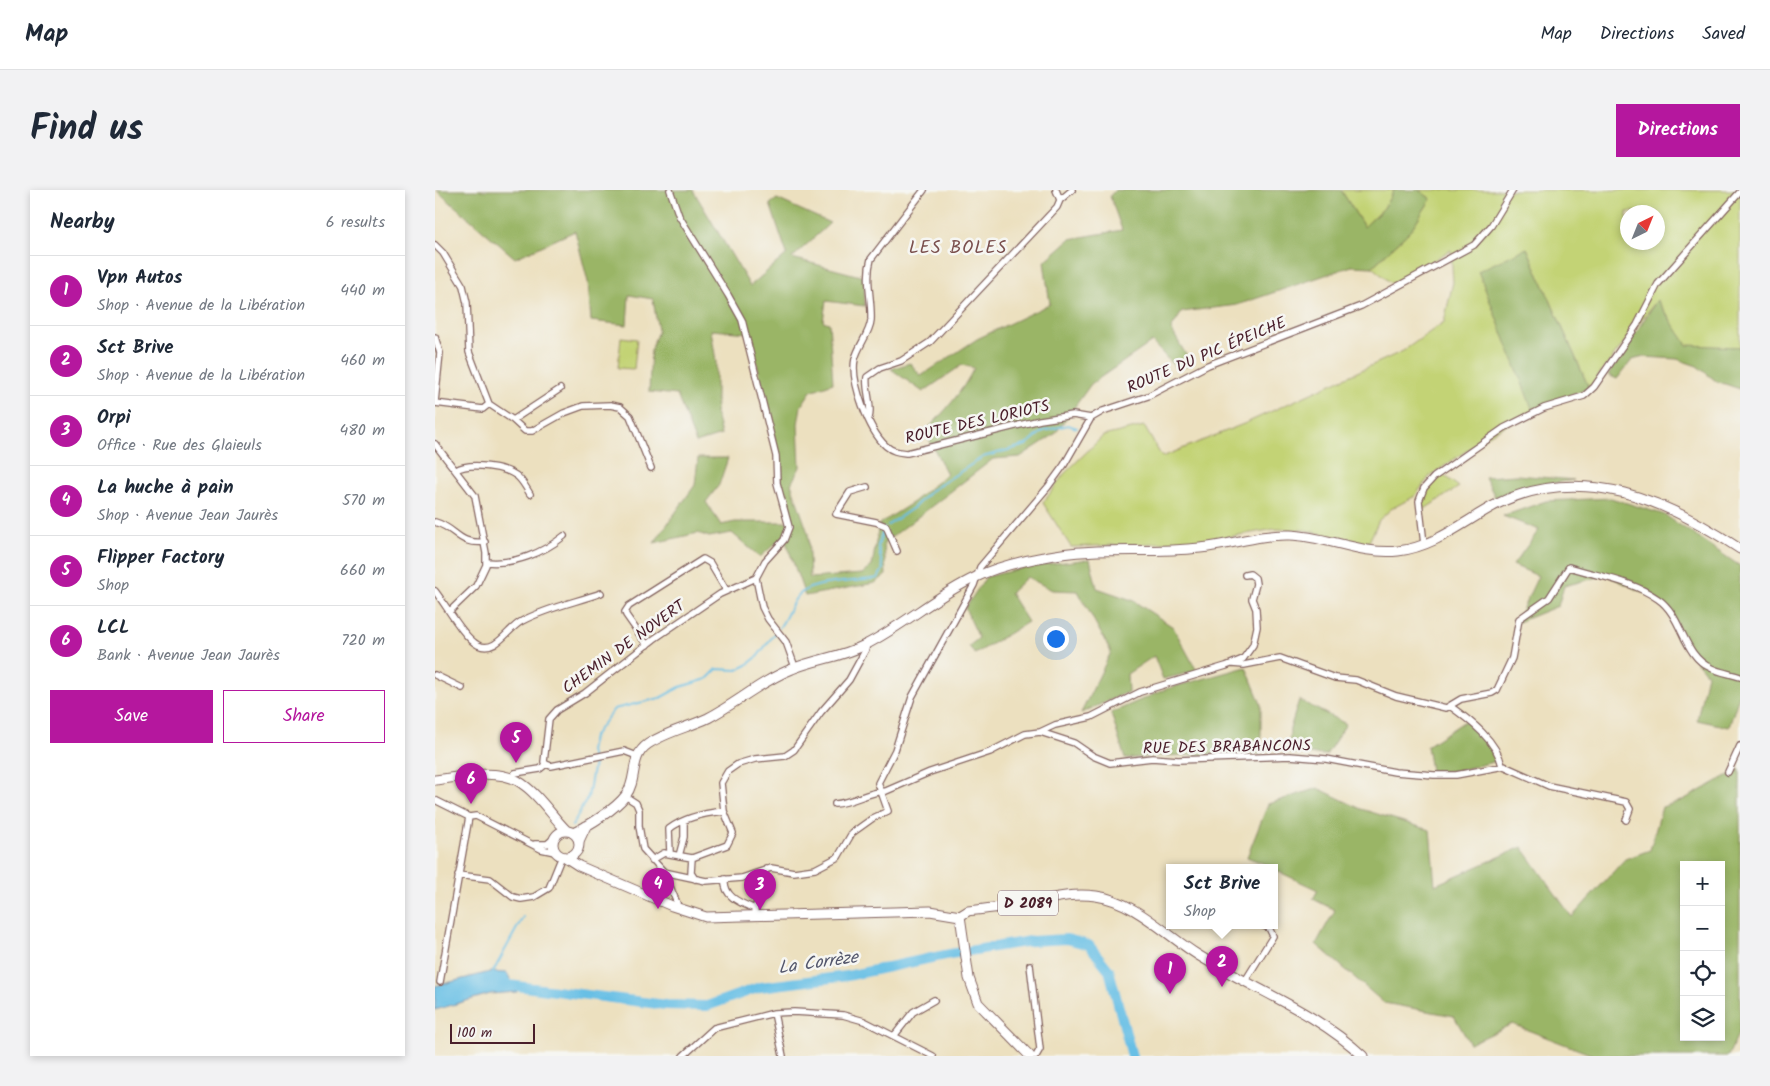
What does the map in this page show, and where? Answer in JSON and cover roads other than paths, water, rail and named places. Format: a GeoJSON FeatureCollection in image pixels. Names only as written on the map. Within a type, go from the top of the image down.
{"type":"FeatureCollection","features":[{"type":"Feature","properties":{"kind":"main road"},"geometry":{"type":"LineString","coordinates":[[554,837],[586,826],[625,796],[637,756],[651,742],[706,718],[765,682],[795,668],[843,655],[865,645],[977,576],[1046,556],[1098,551],[1199,549],[1277,535],[1307,537],[1381,552],[1411,549],[1517,496],[1536,490],[1572,488],[1603,489],[1648,498],[1700,523],[1740,549]]}},
{"type":"Feature","properties":{"kind":"main road"},"geometry":{"type":"LineString","coordinates":[[435,781],[490,775],[512,778],[532,792],[570,832],[578,846]]}},
{"type":"Feature","properties":{"kind":"main road"},"geometry":{"type":"LineString","coordinates":[[553,816],[554,837],[561,855],[578,846]]}},
{"type":"Feature","properties":{"kind":"main road"},"geometry":{"type":"LineString","coordinates":[[586,826],[578,846],[577,856],[588,868]]}},
{"type":"Feature","properties":{"kind":"main road","name":"D 2089"},"geometry":{"type":"LineString","coordinates":[[561,855],[579,866],[588,868],[676,908],[706,917],[754,913],[930,911],[960,916],[968,911],[1053,898],[1077,895],[1097,896],[1118,903],[1135,912],[1197,955],[1301,1011],[1363,1056]]}},
{"type":"Feature","properties":{"kind":"main road"},"geometry":{"type":"LineString","coordinates":[[960,916],[960,927],[969,978],[978,1002],[986,1013],[1021,1044],[1030,1056]]}},
{"type":"Feature","properties":{"kind":"street"},"geometry":{"type":"LineString","coordinates":[[670,190],[679,216],[729,294],[742,320],[776,456],[777,483],[789,527],[784,540],[765,561],[756,578],[762,607],[775,627],[781,632],[795,668]]}},
{"type":"Feature","properties":{"kind":"street","name":"ROUTE DES LORIOTS"},"geometry":{"type":"LineString","coordinates":[[924,190],[871,259],[868,270],[871,322],[855,360],[854,377],[858,394],[877,436],[895,452],[907,453],[1040,420],[1073,415],[1091,418]]}},
{"type":"Feature","properties":{"kind":"street"},"geometry":{"type":"LineString","coordinates":[[1056,190],[1060,200]]}},
{"type":"Feature","properties":{"kind":"street"},"geometry":{"type":"LineString","coordinates":[[869,418],[871,412],[866,385],[867,377],[880,368],[901,361],[930,342],[1057,207],[1060,200],[1072,190]]}},
{"type":"Feature","properties":{"kind":"street","name":"ROUTE DU PIC ÉPEICHE"},"geometry":{"type":"LineString","coordinates":[[1091,418],[1103,411],[1148,396],[1208,365],[1361,306],[1474,245],[1491,226],[1513,190]]}},
{"type":"Feature","properties":{"kind":"street"},"geometry":{"type":"LineString","coordinates":[[1424,544],[1419,501],[1424,488],[1434,477],[1504,428],[1544,408],[1565,403],[1584,396],[1589,392],[1637,325],[1658,284],[1740,192]]}},
{"type":"Feature","properties":{"kind":"street"},"geometry":{"type":"LineString","coordinates":[[435,245],[443,253],[463,286],[467,303],[469,352],[489,404],[513,420],[525,431],[532,431],[583,406],[610,405],[620,407],[630,416],[651,468]]}},
{"type":"Feature","properties":{"kind":"street"},"geometry":{"type":"LineString","coordinates":[[435,337],[440,353],[435,403],[483,408],[489,404]]}},
{"type":"Feature","properties":{"kind":"street"},"geometry":{"type":"LineString","coordinates":[[513,420],[560,389]]}},
{"type":"Feature","properties":{"kind":"street"},"geometry":{"type":"LineString","coordinates":[[664,872],[695,879],[725,880],[742,878],[766,869],[794,872],[815,869],[838,856],[852,833],[873,818],[888,811],[878,783],[895,750],[912,697],[974,585],[980,567],[1053,480],[1091,418]]}},
{"type":"Feature","properties":{"kind":"street"},"geometry":{"type":"LineString","coordinates":[[435,444],[475,496],[485,542],[486,562],[476,586],[450,611]]}},
{"type":"Feature","properties":{"kind":"street"},"geometry":{"type":"LineString","coordinates":[[456,470],[463,466],[502,469],[519,478],[530,494]]}},
{"type":"Feature","properties":{"kind":"street"},"geometry":{"type":"LineString","coordinates":[[867,486],[850,492],[836,514],[886,526],[897,551]]}},
{"type":"Feature","properties":{"kind":"street"},"geometry":{"type":"LineString","coordinates":[[435,522],[444,525],[465,541],[473,544],[485,542]]}},
{"type":"Feature","properties":{"kind":"street"},"geometry":{"type":"LineString","coordinates":[[486,562],[495,563],[531,556],[563,536]]}},
{"type":"Feature","properties":{"kind":"street"},"geometry":{"type":"LineString","coordinates":[[647,645],[626,615],[625,612],[629,606],[703,559],[710,563],[726,590]]}},
{"type":"Feature","properties":{"kind":"street"},"geometry":{"type":"LineString","coordinates":[[1232,664],[1244,665],[1280,658],[1335,678],[1357,680],[1396,696],[1431,706],[1446,708],[1461,699],[1492,693],[1497,690],[1512,658],[1519,619],[1549,598],[1569,567],[1629,582],[1660,600],[1673,614],[1692,652],[1703,663],[1710,668],[1740,677]]}},
{"type":"Feature","properties":{"kind":"street"},"geometry":{"type":"LineString","coordinates":[[835,804],[856,800],[879,790],[886,791],[930,772],[990,752],[1025,734],[1040,732],[1055,725],[1091,717],[1140,692],[1243,659],[1253,645],[1257,627],[1256,610],[1252,600],[1256,584],[1255,578],[1251,574],[1245,575]]}},
{"type":"Feature","properties":{"kind":"street","name":"CHEMIN DE NOVERT"},"geometry":{"type":"LineString","coordinates":[[546,764],[544,762],[546,736],[549,719],[552,715],[726,590],[756,578]]}},
{"type":"Feature","properties":{"kind":"street"},"geometry":{"type":"LineString","coordinates":[[435,591],[471,640],[480,646],[490,646],[499,642],[522,620],[601,593]]}},
{"type":"Feature","properties":{"kind":"street"},"geometry":{"type":"LineString","coordinates":[[652,860],[658,855],[670,853],[692,858],[727,845],[733,836],[724,811],[721,783],[728,772],[738,764],[755,759],[785,756],[794,750],[821,712],[849,680],[866,649],[865,645]]}},
{"type":"Feature","properties":{"kind":"street"},"geometry":{"type":"LineString","coordinates":[[435,675],[462,688]]}},
{"type":"Feature","properties":{"kind":"street"},"geometry":{"type":"LineString","coordinates":[[1450,706],[1467,718],[1497,750],[1502,766],[1549,786],[1626,802],[1630,809],[1626,820]]}},
{"type":"Feature","properties":{"kind":"street","name":"RUE DES BRABANCONS"},"geometry":{"type":"LineString","coordinates":[[1040,732],[1073,743],[1093,756],[1110,763],[1151,758],[1178,760],[1290,756],[1326,758],[1395,772],[1434,776],[1456,775],[1502,766]]}},
{"type":"Feature","properties":{"kind":"street"},"geometry":{"type":"LineString","coordinates":[[1728,772],[1740,746]]}},
{"type":"Feature","properties":{"kind":"street"},"geometry":{"type":"LineString","coordinates":[[512,778],[515,773],[540,768],[546,764],[551,766],[624,751],[637,756]]}},
{"type":"Feature","properties":{"kind":"street"},"geometry":{"type":"LineString","coordinates":[[625,796],[636,804],[639,810],[639,826],[643,849],[664,872],[676,898],[676,908]]}},
{"type":"Feature","properties":{"kind":"street"},"geometry":{"type":"LineString","coordinates":[[435,800],[469,817],[476,816],[544,850],[561,855],[549,888],[534,897],[513,897],[490,879],[458,875]]}},
{"type":"Feature","properties":{"kind":"street"},"geometry":{"type":"LineString","coordinates":[[670,853],[669,829],[684,821],[724,811]]}},
{"type":"Feature","properties":{"kind":"street"},"geometry":{"type":"LineString","coordinates":[[440,982],[469,817]]}},
{"type":"Feature","properties":{"kind":"street"},"geometry":{"type":"LineString","coordinates":[[679,856],[684,837],[684,821]]}},
{"type":"Feature","properties":{"kind":"street"},"geometry":{"type":"LineString","coordinates":[[533,844],[547,844],[554,837]]}},
{"type":"Feature","properties":{"kind":"street"},"geometry":{"type":"LineString","coordinates":[[692,858],[691,873],[695,879]]}},
{"type":"Feature","properties":{"kind":"street"},"geometry":{"type":"LineString","coordinates":[[725,880],[727,892],[754,913],[766,869]]}},
{"type":"Feature","properties":{"kind":"street"},"geometry":{"type":"LineString","coordinates":[[1245,981],[1273,936],[1270,929]]}},
{"type":"Feature","properties":{"kind":"street"},"geometry":{"type":"LineString","coordinates":[[1030,965],[1040,1049],[1036,1056]]}},
{"type":"Feature","properties":{"kind":"street"},"geometry":{"type":"LineString","coordinates":[[894,1036],[913,1012],[934,1000]]}},
{"type":"Feature","properties":{"kind":"street"},"geometry":{"type":"LineString","coordinates":[[774,1014],[783,1056]]}},
{"type":"Feature","properties":{"kind":"street"},"geometry":{"type":"LineString","coordinates":[[683,1056],[714,1028],[774,1014],[843,1015],[864,1021],[933,1056]]}},
{"type":"Feature","properties":{"kind":"water"},"geometry":{"type":"Polygon","coordinates":[[[490,972],[507,973],[517,992],[490,994],[435,1010],[435,986],[490,972]]]}},
{"type":"Feature","properties":{"kind":"waterway"},"geometry":{"type":"LineString","coordinates":[[888,525],[913,508],[932,490],[983,457],[1026,445],[1043,431],[1068,425],[1077,428]]}},
{"type":"Feature","properties":{"kind":"waterway"},"geometry":{"type":"LineString","coordinates":[[779,628],[796,598],[802,592],[822,585],[878,578],[883,569],[878,546],[884,528]]}},
{"type":"Feature","properties":{"kind":"waterway"},"geometry":{"type":"LineString","coordinates":[[572,826],[588,797],[594,763],[590,751],[593,737],[614,709],[660,698],[680,687],[707,679],[717,669],[737,670],[757,657],[776,632]]}},
{"type":"Feature","properties":{"kind":"waterway"},"geometry":{"type":"LineString","coordinates":[[493,972],[523,917]]}},
{"type":"Feature","properties":{"kind":"waterway","name":"La Corrèze"},"geometry":{"type":"LineString","coordinates":[[501,984],[666,1005],[707,1006],[760,987],[847,976],[950,954],[1031,941],[1067,939],[1089,945],[1109,970],[1132,1056]]}},
{"type":"Feature","properties":{"kind":"place","name":"Flipper Factory"},"geometry":{"type":"Point","coordinates":[516,763]}},
{"type":"Feature","properties":{"kind":"place","name":"LCL"},"geometry":{"type":"Point","coordinates":[471,804]}},
{"type":"Feature","properties":{"kind":"place","name":"La huche à pain"},"geometry":{"type":"Point","coordinates":[658,909]}},
{"type":"Feature","properties":{"kind":"place","name":"Orpi"},"geometry":{"type":"Point","coordinates":[760,910]}},
{"type":"Feature","properties":{"kind":"place","name":"Sct Brive"},"geometry":{"type":"Point","coordinates":[1222,987]}},
{"type":"Feature","properties":{"kind":"place","name":"Vpn Autos"},"geometry":{"type":"Point","coordinates":[1170,994]}},
{"type":"Feature","properties":{"kind":"district","name":"LES BOLES"},"geometry":{"type":"Point","coordinates":[958,247]}}]}
